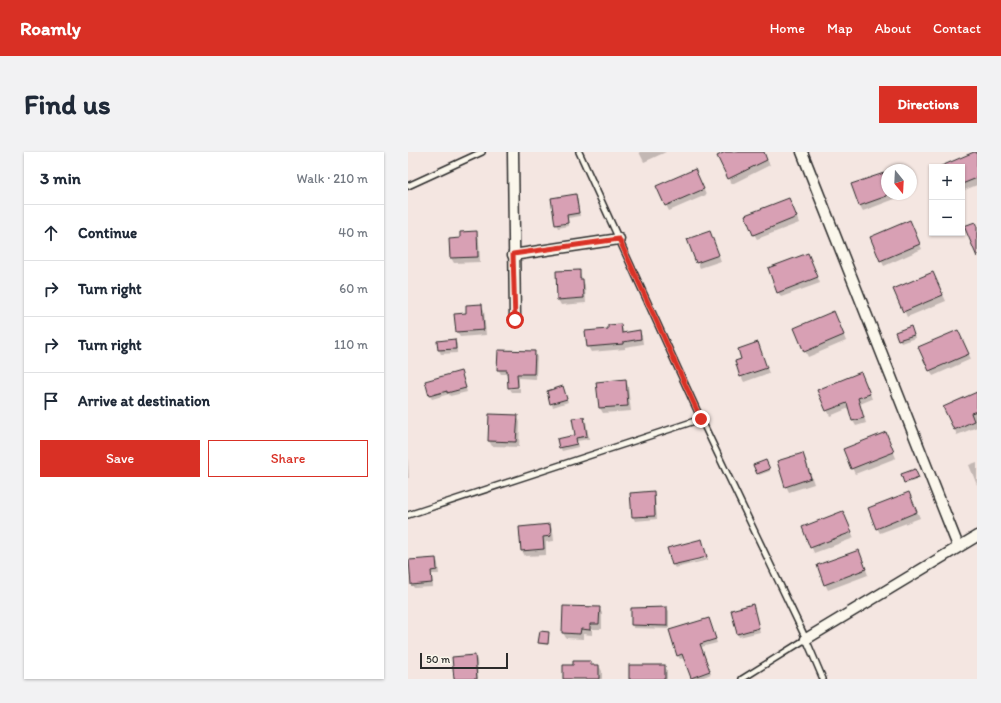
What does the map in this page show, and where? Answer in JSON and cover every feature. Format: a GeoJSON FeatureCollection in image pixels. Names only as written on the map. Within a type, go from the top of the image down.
{"type":"FeatureCollection","features":[{"type":"Feature","properties":{"kind":"street"},"geometry":{"type":"LineString","coordinates":[[513,152],[513,254],[515,320]]}},
{"type":"Feature","properties":{"kind":"street"},"geometry":{"type":"LineString","coordinates":[[802,152],[958,546]]}},
{"type":"Feature","properties":{"kind":"street"},"geometry":{"type":"LineString","coordinates":[[513,254],[619,239]]}},
{"type":"Feature","properties":{"kind":"street"},"geometry":{"type":"LineString","coordinates":[[806,638],[977,536]]}},
{"type":"Feature","properties":{"kind":"lane"},"geometry":{"type":"LineString","coordinates":[[408,186],[482,152]]}},
{"type":"Feature","properties":{"kind":"lane"},"geometry":{"type":"LineString","coordinates":[[579,152],[701,419],[806,638],[823,679]]}},
{"type":"Feature","properties":{"kind":"lane"},"geometry":{"type":"LineString","coordinates":[[408,515],[701,419]]}},
{"type":"Feature","properties":{"kind":"lane"},"geometry":{"type":"LineString","coordinates":[[742,679],[806,638]]}},
{"type":"Feature","properties":{"kind":"building"},"geometry":{"type":"Polygon","coordinates":[[[725,152],[764,152],[767,160],[728,179],[717,156],[725,152]]]}},
{"type":"Feature","properties":{"kind":"building"},"geometry":{"type":"Polygon","coordinates":[[[977,152],[977,178],[965,183],[965,164],[946,164],[977,152]]]}},
{"type":"Feature","properties":{"kind":"building"},"geometry":{"type":"Polygon","coordinates":[[[695,169],[704,189],[665,206],[656,186],[695,169]]]}},
{"type":"Feature","properties":{"kind":"building"},"geometry":{"type":"Polygon","coordinates":[[[881,174],[881,198],[859,206],[851,184],[881,174]]]}},
{"type":"Feature","properties":{"kind":"building"},"geometry":{"type":"Polygon","coordinates":[[[576,194],[579,213],[567,215],[568,223],[555,225],[551,198],[576,194]]]}},
{"type":"Feature","properties":{"kind":"building"},"geometry":{"type":"Polygon","coordinates":[[[789,198],[797,217],[753,235],[745,215],[789,198]]]}},
{"type":"Feature","properties":{"kind":"building"},"geometry":{"type":"Polygon","coordinates":[[[910,220],[920,244],[880,261],[870,237],[910,220]]]}},
{"type":"Feature","properties":{"kind":"building"},"geometry":{"type":"Polygon","coordinates":[[[975,222],[977,227],[977,257],[965,228],[965,226],[975,222]]]}},
{"type":"Feature","properties":{"kind":"building"},"geometry":{"type":"Polygon","coordinates":[[[477,231],[478,257],[450,258],[449,239],[460,238],[460,232],[477,231]]]}},
{"type":"Feature","properties":{"kind":"building"},"geometry":{"type":"Polygon","coordinates":[[[710,231],[719,255],[696,263],[687,239],[710,231]]]}},
{"type":"Feature","properties":{"kind":"building"},"geometry":{"type":"Polygon","coordinates":[[[808,253],[818,277],[777,293],[768,268],[808,253]]]}},
{"type":"Feature","properties":{"kind":"building"},"geometry":{"type":"Polygon","coordinates":[[[580,270],[580,279],[583,279],[584,298],[557,300],[556,271],[580,270]]]}},
{"type":"Feature","properties":{"kind":"building"},"geometry":{"type":"Polygon","coordinates":[[[933,272],[943,295],[903,312],[893,289],[933,272]]]}},
{"type":"Feature","properties":{"kind":"building"},"geometry":{"type":"Polygon","coordinates":[[[482,304],[484,330],[456,332],[454,314],[466,313],[466,305],[482,304]]]}},
{"type":"Feature","properties":{"kind":"building"},"geometry":{"type":"Polygon","coordinates":[[[834,311],[844,335],[804,352],[794,328],[834,311]]]}},
{"type":"Feature","properties":{"kind":"building"},"geometry":{"type":"Polygon","coordinates":[[[621,324],[622,333],[640,330],[641,339],[623,342],[623,344],[587,347],[585,331],[608,329],[608,325],[621,324]]]}},
{"type":"Feature","properties":{"kind":"building"},"geometry":{"type":"Polygon","coordinates":[[[911,326],[914,335],[898,340],[895,332],[911,326]]]}},
{"type":"Feature","properties":{"kind":"building"},"geometry":{"type":"Polygon","coordinates":[[[958,330],[969,354],[929,371],[918,347],[958,330]]]}},
{"type":"Feature","properties":{"kind":"building"},"geometry":{"type":"Polygon","coordinates":[[[455,339],[456,349],[438,350],[437,341],[455,339]]]}},
{"type":"Feature","properties":{"kind":"building"},"geometry":{"type":"Polygon","coordinates":[[[758,342],[767,368],[740,377],[735,361],[741,359],[738,349],[758,342]]]}},
{"type":"Feature","properties":{"kind":"building"},"geometry":{"type":"Polygon","coordinates":[[[498,350],[535,351],[534,374],[517,374],[518,387],[508,388],[507,370],[497,370],[498,350]]]}},
{"type":"Feature","properties":{"kind":"building"},"geometry":{"type":"Polygon","coordinates":[[[461,371],[466,388],[429,396],[425,381],[461,371]]]}},
{"type":"Feature","properties":{"kind":"building"},"geometry":{"type":"Polygon","coordinates":[[[861,372],[870,394],[858,398],[864,418],[852,421],[847,403],[826,411],[817,390],[861,372]]]}},
{"type":"Feature","properties":{"kind":"building"},"geometry":{"type":"Polygon","coordinates":[[[626,379],[628,406],[599,408],[596,382],[626,379]]]}},
{"type":"Feature","properties":{"kind":"building"},"geometry":{"type":"Polygon","coordinates":[[[563,386],[567,399],[550,404],[547,391],[563,386]]]}},
{"type":"Feature","properties":{"kind":"building"},"geometry":{"type":"Polygon","coordinates":[[[977,392],[977,411],[971,413],[974,421],[954,430],[943,407],[977,392]]]}},
{"type":"Feature","properties":{"kind":"building"},"geometry":{"type":"Polygon","coordinates":[[[489,414],[518,415],[516,442],[488,441],[489,414]]]}},
{"type":"Feature","properties":{"kind":"building"},"geometry":{"type":"Polygon","coordinates":[[[584,417],[587,436],[576,438],[577,444],[559,448],[557,439],[575,435],[572,418],[584,417]]]}},
{"type":"Feature","properties":{"kind":"building"},"geometry":{"type":"Polygon","coordinates":[[[886,432],[894,452],[851,469],[843,449],[886,432]]]}},
{"type":"Feature","properties":{"kind":"building"},"geometry":{"type":"Polygon","coordinates":[[[803,453],[811,478],[785,487],[777,461],[803,453]]]}},
{"type":"Feature","properties":{"kind":"building"},"geometry":{"type":"Polygon","coordinates":[[[766,460],[770,469],[757,474],[753,465],[766,460]]]}},
{"type":"Feature","properties":{"kind":"building"},"geometry":{"type":"Polygon","coordinates":[[[915,469],[919,478],[904,483],[901,474],[915,469]]]}},
{"type":"Feature","properties":{"kind":"building"},"geometry":{"type":"Polygon","coordinates":[[[654,491],[655,516],[632,517],[630,493],[654,491]]]}},
{"type":"Feature","properties":{"kind":"building"},"geometry":{"type":"Polygon","coordinates":[[[909,492],[917,512],[876,529],[868,508],[909,492]]]}},
{"type":"Feature","properties":{"kind":"building"},"geometry":{"type":"Polygon","coordinates":[[[843,511],[852,532],[810,548],[802,527],[843,511]]]}},
{"type":"Feature","properties":{"kind":"building"},"geometry":{"type":"Polygon","coordinates":[[[550,524],[551,536],[543,537],[544,549],[521,551],[519,527],[550,524]]]}},
{"type":"Feature","properties":{"kind":"building"},"geometry":{"type":"Polygon","coordinates":[[[702,539],[707,557],[672,565],[667,548],[702,539]]]}},
{"type":"Feature","properties":{"kind":"building"},"geometry":{"type":"Polygon","coordinates":[[[859,550],[866,569],[824,585],[817,565],[859,550]]]}},
{"type":"Feature","properties":{"kind":"building"},"geometry":{"type":"Polygon","coordinates":[[[436,558],[437,570],[431,571],[432,583],[411,585],[409,560],[436,558]]]}},
{"type":"Feature","properties":{"kind":"building"},"geometry":{"type":"Polygon","coordinates":[[[753,604],[759,628],[737,634],[731,610],[753,604]]]}},
{"type":"Feature","properties":{"kind":"building"},"geometry":{"type":"Polygon","coordinates":[[[563,606],[600,607],[599,624],[590,624],[590,630],[581,629],[580,634],[562,633],[563,606]]]}},
{"type":"Feature","properties":{"kind":"building"},"geometry":{"type":"Polygon","coordinates":[[[667,607],[667,626],[631,625],[631,608],[667,607]]]}},
{"type":"Feature","properties":{"kind":"building"},"geometry":{"type":"Polygon","coordinates":[[[709,618],[716,639],[700,644],[710,671],[691,678],[682,654],[677,656],[669,630],[709,618]]]}},
{"type":"Feature","properties":{"kind":"building"},"geometry":{"type":"Polygon","coordinates":[[[540,631],[549,632],[548,644],[538,643],[540,631]]]}},
{"type":"Feature","properties":{"kind":"building"},"geometry":{"type":"Polygon","coordinates":[[[475,655],[477,679],[454,679],[452,657],[475,655]]]}},
{"type":"Feature","properties":{"kind":"building"},"geometry":{"type":"Polygon","coordinates":[[[573,661],[591,661],[591,665],[599,665],[599,679],[563,679],[563,665],[573,665],[573,661]]]}},
{"type":"Feature","properties":{"kind":"building"},"geometry":{"type":"Polygon","coordinates":[[[629,665],[665,665],[665,679],[629,679],[629,665]]]}},
{"type":"Feature","properties":{"kind":"route"},"geometry":{"type":"LineString","coordinates":[[515,320],[513,254],[619,239],[701,419]]}}]}
